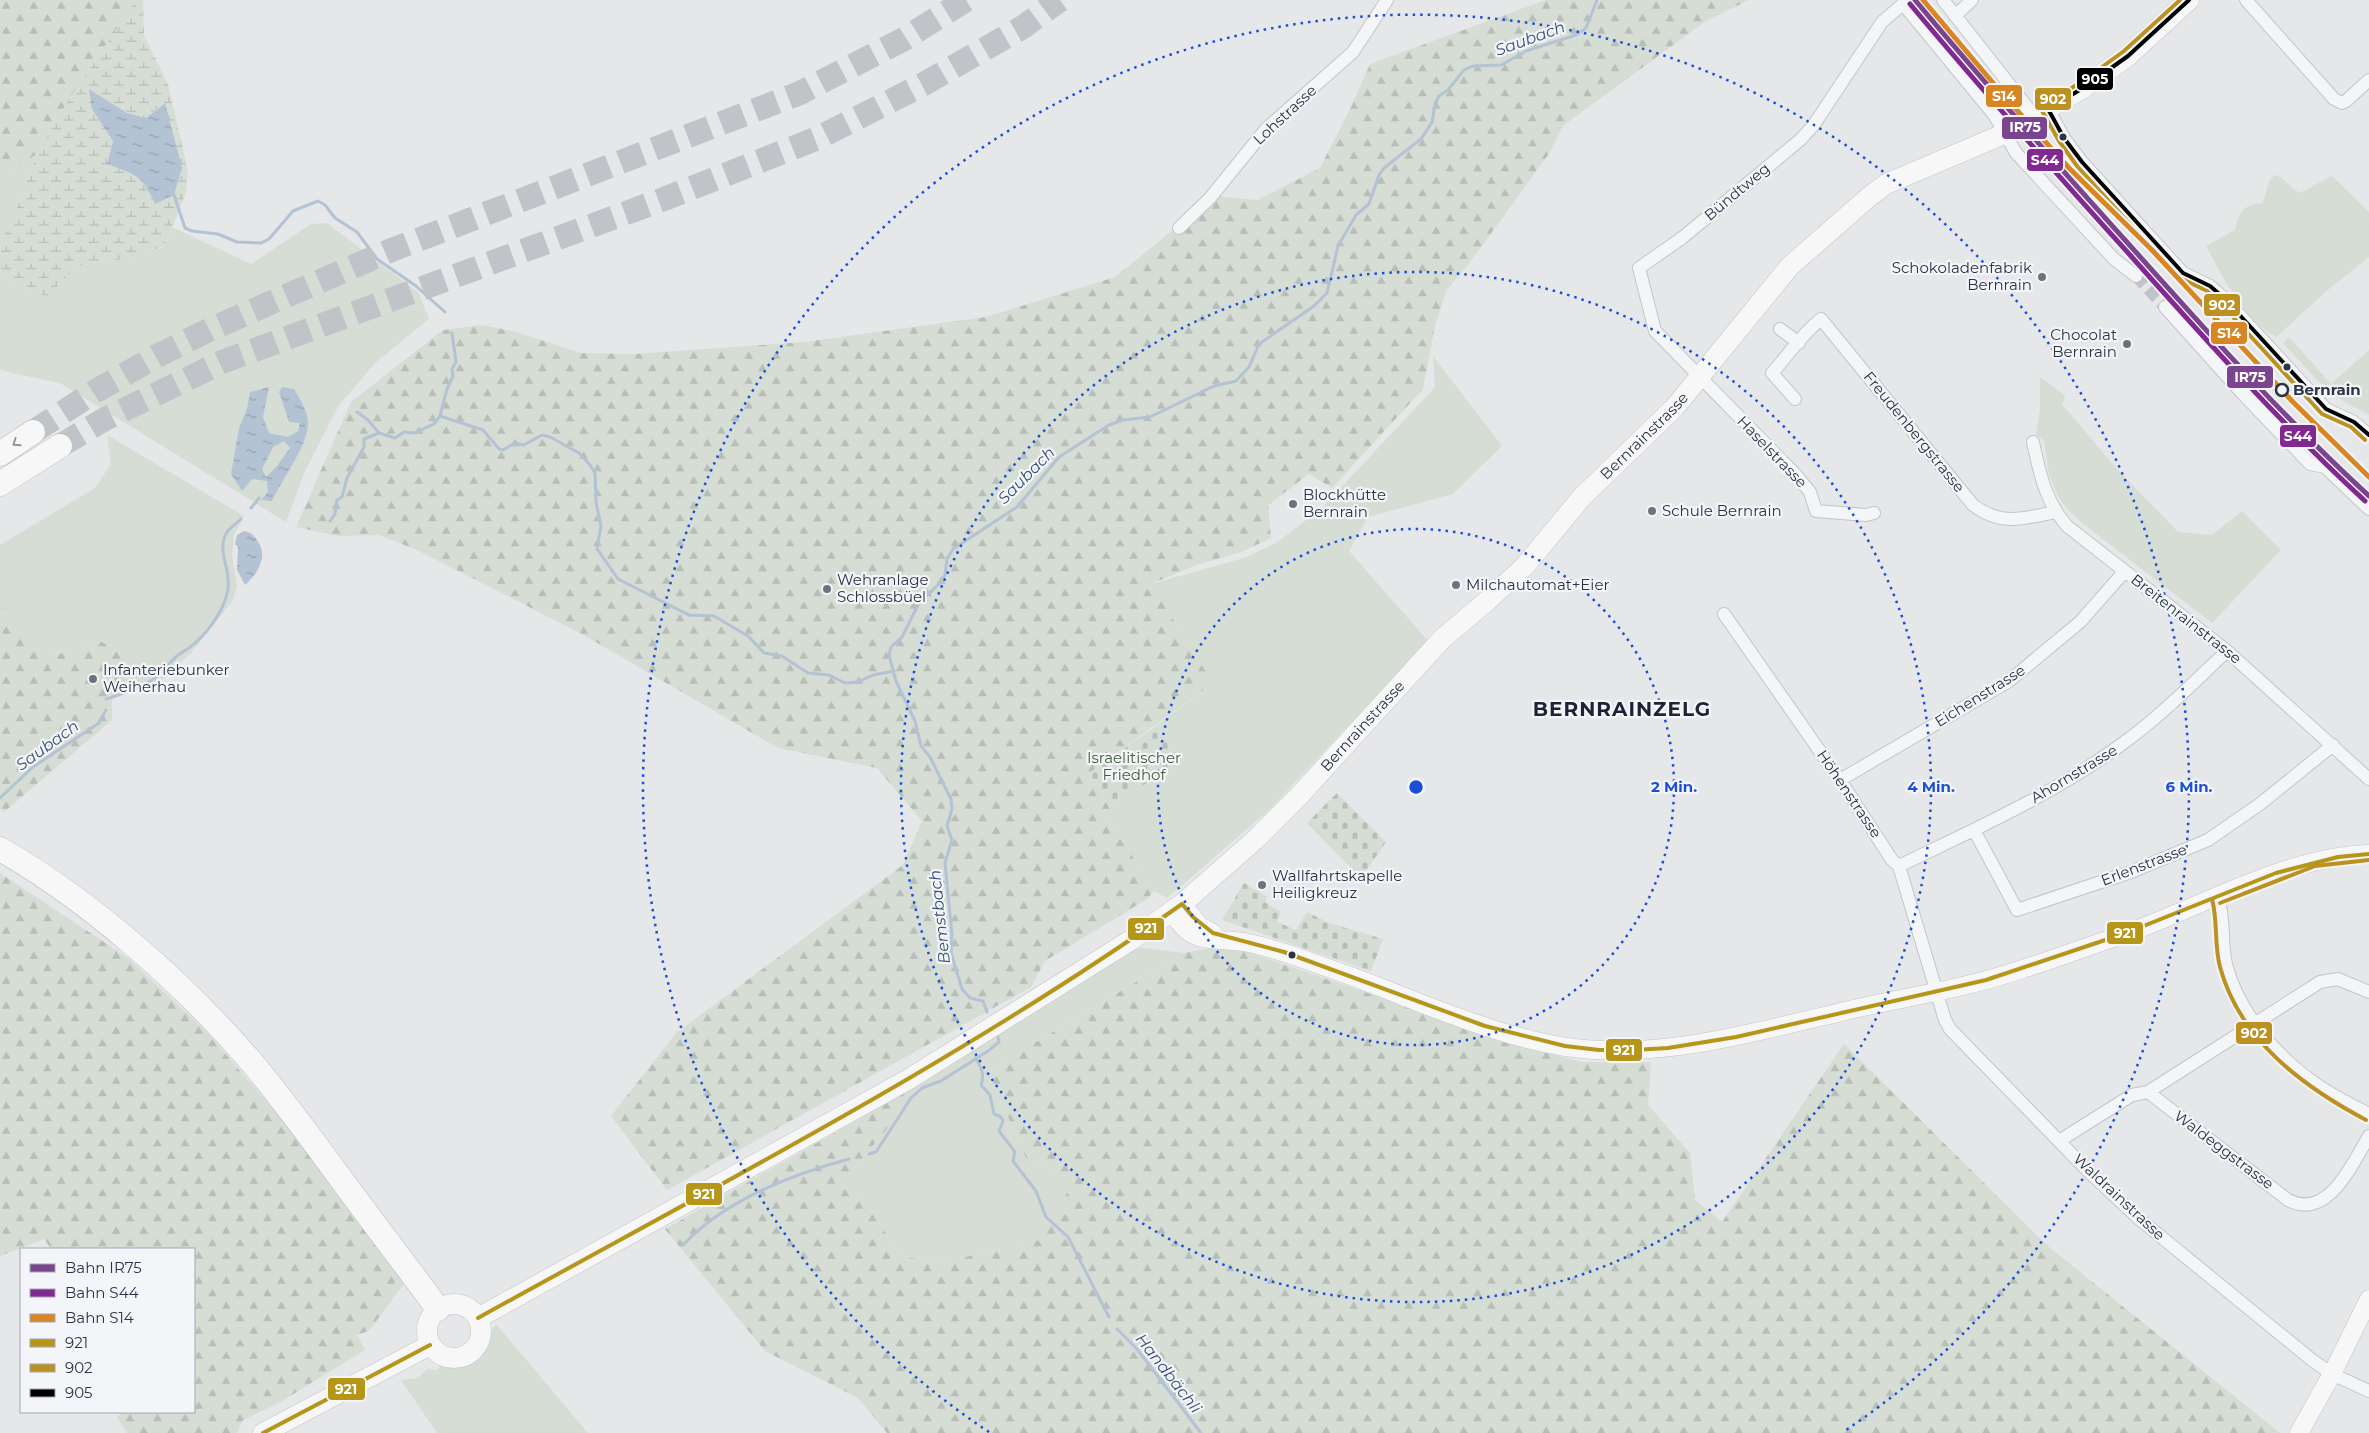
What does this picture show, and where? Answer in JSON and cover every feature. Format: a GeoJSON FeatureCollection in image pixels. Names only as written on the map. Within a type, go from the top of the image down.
{"type":"FeatureCollection","features":[{"type":"Feature","properties":{"kind":"highway"},"geometry":{"type":"LineString","coordinates":[[0,454],[33,432]]}},
{"type":"Feature","properties":{"kind":"highway"},"geometry":{"type":"LineString","coordinates":[[0,484],[60,446]]}},
{"type":"Feature","properties":{"kind":"highway"},"geometry":{"type":"LineString","coordinates":[[0,844],[50,880],[116,933],[198,1005],[248,1058],[287,1106],[438,1309]]}},
{"type":"Feature","properties":{"kind":"highway"},"geometry":{"type":"LineString","coordinates":[[0,849],[50,880]]}},
{"type":"Feature","properties":{"kind":"highway"},"geometry":{"type":"LineString","coordinates":[[0,860],[116,933]]}},
{"type":"Feature","properties":{"kind":"main road","name":"Bernrainstrasse"},"geometry":{"type":"LineString","coordinates":[[478,1318],[909,1079],[1142,932],[1176,908],[1256,839],[1298,797],[1442,639],[1524,567],[1582,497],[1675,407],[1790,266],[1870,196],[1904,175],[2004,134],[2083,88],[2128,56],[2189,0]]}},
{"type":"Feature","properties":{"kind":"main road"},"geometry":{"type":"LineString","coordinates":[[1176,908],[1199,925],[1222,938],[1272,948],[1474,1022],[1531,1040],[1593,1050],[1662,1049],[1699,1044],[1964,986],[2131,932],[2314,860],[2369,854]]}},
{"type":"Feature","properties":{"kind":"main road"},"geometry":{"type":"LineString","coordinates":[[2299,1433],[2332,1374],[2369,1299]]}},
{"type":"Feature","properties":{"kind":"main road"},"geometry":{"type":"LineString","coordinates":[[455,1304],[464,1306],[478,1318],[481,1325],[480,1340],[471,1353],[454,1359],[444,1357],[430,1345],[426,1329],[428,1321],[438,1309],[455,1304]]}},
{"type":"Feature","properties":{"kind":"main road"},"geometry":{"type":"LineString","coordinates":[[262,1433],[430,1345]]}},
{"type":"Feature","properties":{"kind":"street","name":"Lohstrasse"},"geometry":{"type":"LineString","coordinates":[[1179,228],[1210,198],[1266,129],[1353,52],[1387,0]]}},
{"type":"Feature","properties":{"kind":"street"},"geometry":{"type":"LineString","coordinates":[[1943,0],[1955,16],[2064,138],[2082,162],[2183,273],[2210,286],[2224,298],[2326,409],[2354,422],[2369,434]]}},
{"type":"Feature","properties":{"kind":"street"},"geometry":{"type":"LineString","coordinates":[[1955,16],[1972,0]]}},
{"type":"Feature","properties":{"kind":"street"},"geometry":{"type":"LineString","coordinates":[[2246,0],[2334,99],[2342,103],[2346,101],[2369,80]]}},
{"type":"Feature","properties":{"kind":"street","name":"Bündtweg"},"geometry":{"type":"LineString","coordinates":[[1700,377],[1655,331],[1639,268],[1682,238],[1800,140],[1813,126],[1882,22],[1902,2],[1994,116],[2016,153],[2114,259],[2136,276]]}},
{"type":"Feature","properties":{"kind":"street"},"geometry":{"type":"LineString","coordinates":[[2164,307],[2310,464],[2325,467],[2369,509]]}},
{"type":"Feature","properties":{"kind":"street","name":"Freudenbergstrasse"},"geometry":{"type":"LineString","coordinates":[[1794,399],[1772,373],[1798,343],[1803,333],[1821,319],[1973,505],[1985,514],[1997,519],[2010,520],[2055,512]]}},
{"type":"Feature","properties":{"kind":"street"},"geometry":{"type":"LineString","coordinates":[[1780,329],[1798,343]]}},
{"type":"Feature","properties":{"kind":"street","name":"Haselstrasse"},"geometry":{"type":"LineString","coordinates":[[1700,377],[1796,474],[1810,492],[1816,511],[1866,515],[1874,513]]}},
{"type":"Feature","properties":{"kind":"street","name":"Breitenrainstrasse"},"geometry":{"type":"LineString","coordinates":[[2033,442],[2041,481],[2055,512],[2091,546],[2227,651],[2369,779]]}},
{"type":"Feature","properties":{"kind":"street","name":"Eichenstrasse"},"geometry":{"type":"LineString","coordinates":[[1840,780],[2009,681],[2080,622],[2125,572]]}},
{"type":"Feature","properties":{"kind":"street","name":"Höhenstrasse"},"geometry":{"type":"LineString","coordinates":[[1724,614],[1840,780],[1892,860],[1899,866],[1938,991]]}},
{"type":"Feature","properties":{"kind":"street","name":"Ahornstrasse"},"geometry":{"type":"LineString","coordinates":[[1899,866],[1974,830],[2078,775],[2123,744],[2166,709],[2227,651]]}},
{"type":"Feature","properties":{"kind":"street","name":"Erlenstrasse"},"geometry":{"type":"LineString","coordinates":[[1974,830],[2018,910],[2131,872],[2208,840],[2260,804],[2333,745]]}},
{"type":"Feature","properties":{"kind":"street"},"geometry":{"type":"LineString","coordinates":[[2218,897],[2221,912],[2222,948],[2227,967],[2243,1004],[2256,1024],[2278,1052],[2309,1079],[2330,1093],[2369,1114]]}},
{"type":"Feature","properties":{"kind":"street"},"geometry":{"type":"LineString","coordinates":[[2059,1141],[2132,1095],[2148,1092],[2327,979],[2345,981],[2369,992]]}},
{"type":"Feature","properties":{"kind":"street","name":"Waldrainstrasse"},"geometry":{"type":"LineString","coordinates":[[1938,991],[1945,1020],[1950,1029],[2059,1141],[2138,1218],[2312,1360],[2332,1374],[2369,1391]]}},
{"type":"Feature","properties":{"kind":"street","name":"Waldeggstrasse"},"geometry":{"type":"LineString","coordinates":[[2148,1092],[2288,1200],[2302,1205],[2318,1203],[2329,1195],[2350,1167],[2369,1136]]}},
{"type":"Feature","properties":{"kind":"green space"},"geometry":{"type":"Polygon","coordinates":[[[0,0],[136,0],[68,101],[37,154],[0,178],[0,0]]]}},
{"type":"Feature","properties":{"kind":"green space"},"geometry":{"type":"Polygon","coordinates":[[[136,0],[143,0],[144,35],[168,84],[188,171],[186,193],[164,246],[137,257],[77,266],[48,296],[17,290],[0,271],[0,244],[14,216],[37,154],[68,101],[136,0]],[[90,90],[113,141],[107,164],[137,177],[146,187],[155,204],[164,103],[146,118],[127,113],[90,90]]]}},
{"type":"Feature","properties":{"kind":"green space"},"geometry":{"type":"Polygon","coordinates":[[[1546,0],[1749,0],[1706,21],[1564,125],[1548,155],[1471,261],[1446,291],[1435,326],[1423,389],[1332,488],[1309,474],[1268,505],[1271,538],[1241,552],[1196,565],[1151,584],[1213,683],[1088,774],[1110,809],[1112,823],[1154,891],[1147,899],[1045,961],[1031,987],[667,1190],[611,1116],[676,1033],[903,865],[922,821],[877,768],[778,748],[580,633],[417,550],[379,535],[338,536],[296,527],[351,402],[443,330],[482,325],[513,331],[581,353],[634,354],[804,342],[986,317],[1115,277],[1215,196],[1257,200],[1320,168],[1352,105],[1370,64],[1546,0]]]}},
{"type":"Feature","properties":{"kind":"green space"},"geometry":{"type":"Polygon","coordinates":[[[37,154],[14,216],[0,244],[0,178],[37,154]]]}},
{"type":"Feature","properties":{"kind":"green space"},"geometry":{"type":"Polygon","coordinates":[[[2274,175],[2281,178],[2300,193],[2332,176],[2369,212],[2369,257],[2329,289],[2276,337],[2264,329],[2244,309],[2227,284],[2206,246],[2235,230],[2238,218],[2243,210],[2262,203],[2269,182],[2274,175]]]}},
{"type":"Feature","properties":{"kind":"green space"},"geometry":{"type":"Polygon","coordinates":[[[327,223],[418,292],[429,319],[376,362],[339,405],[304,473],[286,522],[60,383],[0,369],[0,271],[17,290],[48,296],[77,266],[137,257],[164,247],[172,227],[251,264],[311,224],[327,223]]]}},
{"type":"Feature","properties":{"kind":"green space"},"geometry":{"type":"Polygon","coordinates":[[[2289,337],[2331,384],[2369,350],[2369,415],[2329,393],[2283,343],[2289,337]]]}},
{"type":"Feature","properties":{"kind":"green space"},"geometry":{"type":"Polygon","coordinates":[[[1433,356],[1502,446],[1453,494],[1368,517],[1349,551],[1428,641],[1268,811],[1167,898],[1154,891],[1112,823],[1110,809],[1180,759],[1156,726],[1213,683],[1151,584],[1244,558],[1276,543],[1322,508],[1435,387],[1433,356]]]}},
{"type":"Feature","properties":{"kind":"green space"},"geometry":{"type":"Polygon","coordinates":[[[2040,377],[2063,394],[2065,398],[2062,404],[2117,469],[2178,532],[2212,535],[2242,511],[2281,550],[2212,623],[2082,523],[2067,509],[2059,498],[2049,474],[2044,441],[2036,435],[2040,409],[2040,377]]]}},
{"type":"Feature","properties":{"kind":"green space"},"geometry":{"type":"Polygon","coordinates":[[[107,435],[244,516],[234,535],[232,555],[237,587],[232,602],[191,653],[162,680],[114,695],[127,657],[97,639],[60,654],[42,645],[0,605],[0,545],[95,488],[111,464],[107,435]]]}},
{"type":"Feature","properties":{"kind":"green space"},"geometry":{"type":"Polygon","coordinates":[[[0,605],[42,645],[60,654],[97,639],[127,657],[112,701],[112,720],[4,812],[0,809],[0,605]]]}},
{"type":"Feature","properties":{"kind":"green space","name":"Israelitischer Friedhof"},"geometry":{"type":"Polygon","coordinates":[[[1156,726],[1180,759],[1110,809],[1088,774],[1156,726]]]}},
{"type":"Feature","properties":{"kind":"green space"},"geometry":{"type":"Polygon","coordinates":[[[1337,793],[1386,842],[1361,878],[1307,823],[1337,793]]]}},
{"type":"Feature","properties":{"kind":"green space"},"geometry":{"type":"Polygon","coordinates":[[[0,873],[128,958],[206,1031],[294,1134],[405,1282],[369,1331],[357,1335],[365,1350],[282,1401],[243,1420],[237,1433],[127,1433],[117,1417],[121,1413],[195,1413],[195,1248],[50,1248],[44,1239],[0,1256],[0,873]]]}},
{"type":"Feature","properties":{"kind":"green space"},"geometry":{"type":"Polygon","coordinates":[[[1244,883],[1267,897],[1265,902],[1281,912],[1277,922],[1296,930],[1307,912],[1329,923],[1383,939],[1371,971],[1222,920],[1244,883]]]}},
{"type":"Feature","properties":{"kind":"green space"},"geometry":{"type":"Polygon","coordinates":[[[1228,945],[1527,1048],[1582,1062],[1651,1062],[1648,1105],[1690,1153],[1695,1200],[1722,1222],[1844,1044],[2049,1247],[2280,1433],[887,1433],[858,1398],[765,1351],[665,1229],[926,1081],[847,1177],[901,1256],[939,1263],[1044,1239],[1074,1179],[1026,1158],[988,1071],[1184,953],[1228,945]]]}},
{"type":"Feature","properties":{"kind":"green space"},"geometry":{"type":"Polygon","coordinates":[[[1136,947],[1184,953],[988,1071],[1026,1158],[1074,1179],[1045,1239],[939,1263],[901,1256],[847,1177],[926,1081],[1136,947]]]}},
{"type":"Feature","properties":{"kind":"green space"},"geometry":{"type":"Polygon","coordinates":[[[496,1324],[588,1433],[437,1433],[401,1380],[418,1378],[427,1369],[437,1370],[442,1364],[470,1358],[480,1349],[496,1324]]]}},
{"type":"Feature","properties":{"kind":"water"},"geometry":{"type":"Polygon","coordinates":[[[89,89],[127,113],[146,118],[165,103],[182,168],[174,195],[155,204],[146,187],[137,177],[107,164],[113,141],[92,109],[89,89]]]}},
{"type":"Feature","properties":{"kind":"water"},"geometry":{"type":"Polygon","coordinates":[[[269,387],[263,417],[269,433],[288,437],[298,431],[300,423],[289,422],[279,392],[282,387],[294,389],[303,405],[308,422],[300,451],[272,501],[261,500],[268,492],[267,481],[252,479],[242,491],[231,474],[239,428],[247,409],[250,392],[269,387]],[[284,441],[273,447],[262,469],[266,477],[277,466],[290,448],[284,441]]]}},
{"type":"Feature","properties":{"kind":"water"},"geometry":{"type":"Polygon","coordinates":[[[244,531],[255,537],[262,552],[258,570],[245,585],[237,570],[238,547],[235,544],[237,535],[244,531]]]}},
{"type":"Feature","properties":{"kind":"waterway","name":"Saubach"},"geometry":{"type":"LineString","coordinates":[[987,1012],[983,1001],[970,998],[962,989],[951,953],[952,934],[945,863],[952,840],[947,826],[952,809],[951,799],[930,757],[921,746],[915,721],[896,681],[889,655],[891,647],[902,637],[919,603],[940,583],[945,575],[947,559],[953,549],[1017,507],[1059,457],[1109,425],[1123,420],[1150,417],[1214,386],[1236,381],[1249,367],[1259,344],[1314,306],[1327,293],[1338,246],[1356,215],[1369,204],[1379,175],[1384,168],[1421,139],[1432,122],[1435,104],[1439,96],[1448,90],[1464,70],[1473,66],[1501,65],[1526,51],[1576,35],[1586,28],[1597,0]]}},
{"type":"Feature","properties":{"kind":"waterway"},"geometry":{"type":"LineString","coordinates":[[174,195],[185,228],[192,231],[218,234],[237,242],[261,243],[269,239],[293,211],[318,201],[325,205],[335,218],[357,232],[377,259],[416,286],[445,312]]}},
{"type":"Feature","properties":{"kind":"waterway","name":"Saubach"},"geometry":{"type":"LineString","coordinates":[[452,333],[456,362],[452,369],[453,376],[447,389],[440,416],[483,430],[499,449],[503,450],[515,443],[524,445],[542,435],[550,437],[579,453],[595,473],[596,502],[601,526],[597,549],[618,579],[689,615],[714,616],[748,636],[764,653],[782,656],[808,673],[829,675],[845,683],[858,682],[873,675],[894,671]]}},
{"type":"Feature","properties":{"kind":"waterway"},"geometry":{"type":"LineString","coordinates":[[357,412],[368,420],[379,433]]}},
{"type":"Feature","properties":{"kind":"waterway","name":"Saubach"},"geometry":{"type":"LineString","coordinates":[[330,521],[335,514],[337,500],[342,497],[347,478],[364,447],[364,439],[379,433],[395,438],[404,432],[415,433],[434,424],[440,416]]}},
{"type":"Feature","properties":{"kind":"waterway"},"geometry":{"type":"LineString","coordinates":[[251,508],[259,498]]}},
{"type":"Feature","properties":{"kind":"waterway","name":"Saubach"},"geometry":{"type":"LineString","coordinates":[[106,699],[150,682],[177,656],[195,643],[212,625],[221,610],[228,588],[228,574],[223,553],[224,539],[227,532],[241,519]]}},
{"type":"Feature","properties":{"kind":"waterway","name":"Saubach"},"geometry":{"type":"LineString","coordinates":[[0,798],[33,767],[99,723],[106,710]]}},
{"type":"Feature","properties":{"kind":"waterway","name":"Bemstbach"},"geometry":{"type":"LineString","coordinates":[[869,1154],[876,1152],[911,1098],[922,1088],[941,1081],[988,1051],[999,1042],[998,1037]]}},
{"type":"Feature","properties":{"kind":"waterway","name":"Handbächli"},"geometry":{"type":"LineString","coordinates":[[976,1058],[981,1068],[981,1085],[990,1095],[994,1114],[1001,1117],[1003,1121],[999,1131],[1015,1152],[1013,1161],[1036,1191],[1046,1217],[1068,1237],[1109,1317]]}},
{"type":"Feature","properties":{"kind":"waterway","name":"Bemstbach"},"geometry":{"type":"LineString","coordinates":[[683,1245],[700,1229],[738,1202],[782,1181],[849,1159]]}},
{"type":"Feature","properties":{"kind":"waterway","name":"Handbächli"},"geometry":{"type":"LineString","coordinates":[[1117,1329],[1137,1349],[1201,1433]]}},
{"type":"Feature","properties":{"kind":"tunnel"},"geometry":{"type":"LineString","coordinates":[[33,432],[94,392],[157,356],[211,329],[389,251],[800,93],[904,39],[966,0]]}},
{"type":"Feature","properties":{"kind":"tunnel"},"geometry":{"type":"LineString","coordinates":[[60,446],[105,419],[222,362],[664,199],[818,138],[922,85],[1023,27],[1060,0]]}},
{"type":"Feature","properties":{"kind":"tunnel"},"geometry":{"type":"LineString","coordinates":[[2136,276],[2165,307]]}},
{"type":"Feature","properties":{"kind":"rail line","name":"IR75"},"geometry":{"type":"LineString","coordinates":[[1915,0],[2023,126],[2220,345],[2278,407],[2369,496]]}},
{"type":"Feature","properties":{"kind":"rail line","name":"S14"},"geometry":{"type":"LineString","coordinates":[[1923,0],[2004,96],[2069,168],[2151,249],[2293,402],[2369,477]]}},
{"type":"Feature","properties":{"kind":"rail line","name":"S44"},"geometry":{"type":"LineString","coordinates":[[1910,4],[2018,130],[2215,349],[2303,442],[2365,501]]}},
{"type":"Feature","properties":{"kind":"transit line","name":"902"},"geometry":{"type":"LineString","coordinates":[[2180,0],[2124,51],[2080,83],[2044,104],[2042,111],[2059,141],[2077,166],[2178,277],[2207,291],[2220,303],[2322,414],[2351,427],[2365,440]]}},
{"type":"Feature","properties":{"kind":"transit line","name":"905"},"geometry":{"type":"LineString","coordinates":[[2189,0],[2128,56],[2083,88],[2048,109],[2064,138],[2082,162],[2183,273],[2210,286],[2224,298],[2326,409],[2354,422],[2369,435]]}},
{"type":"Feature","properties":{"kind":"transit line","name":"921"},"geometry":{"type":"LineString","coordinates":[[478,1318],[747,1170],[924,1069],[1012,1016],[1182,904],[1193,917],[1213,933],[1284,952],[1485,1026],[1565,1046],[1599,1050],[1634,1050],[1668,1048],[1736,1037],[1986,980],[2126,933],[2276,873],[2338,857],[2369,854]]}},
{"type":"Feature","properties":{"kind":"transit line","name":"902"},"geometry":{"type":"LineString","coordinates":[[2220,903],[2315,866],[2369,860]]}},
{"type":"Feature","properties":{"kind":"transit line","name":"902"},"geometry":{"type":"LineString","coordinates":[[2212,899],[2220,967],[2229,993],[2242,1017],[2258,1039],[2297,1076],[2342,1107],[2366,1120]]}},
{"type":"Feature","properties":{"kind":"transit line","name":"921"},"geometry":{"type":"LineString","coordinates":[[263,1433],[430,1345]]}},
{"type":"Feature","properties":{"kind":"place","name":"Schokoladenfabrik Bernrain"},"geometry":{"type":"Point","coordinates":[2042,277]}},
{"type":"Feature","properties":{"kind":"place","name":"Chocolat Bernrain"},"geometry":{"type":"Point","coordinates":[2127,344]}},
{"type":"Feature","properties":{"kind":"place","name":"Bernrain"},"geometry":{"type":"Point","coordinates":[2282,390]}},
{"type":"Feature","properties":{"kind":"place","name":"Blockhütte Bernrain"},"geometry":{"type":"Point","coordinates":[1293,504]}},
{"type":"Feature","properties":{"kind":"place","name":"Schule Bernrain"},"geometry":{"type":"Point","coordinates":[1652,511]}},
{"type":"Feature","properties":{"kind":"place","name":"Milchautomat+Eier"},"geometry":{"type":"Point","coordinates":[1456,585]}},
{"type":"Feature","properties":{"kind":"place","name":"Wehranlage Schlossbüel"},"geometry":{"type":"Point","coordinates":[827,589]}},
{"type":"Feature","properties":{"kind":"place","name":"Infanteriebunker Weiherhau"},"geometry":{"type":"Point","coordinates":[93,679]}},
{"type":"Feature","properties":{"kind":"place","name":"Wallfahrtskapelle Heiligkreuz"},"geometry":{"type":"Point","coordinates":[1262,885]}},
{"type":"Feature","properties":{"kind":"district","name":"BERNRAINZELG"},"geometry":{"type":"Point","coordinates":[1622,709]}}]}
